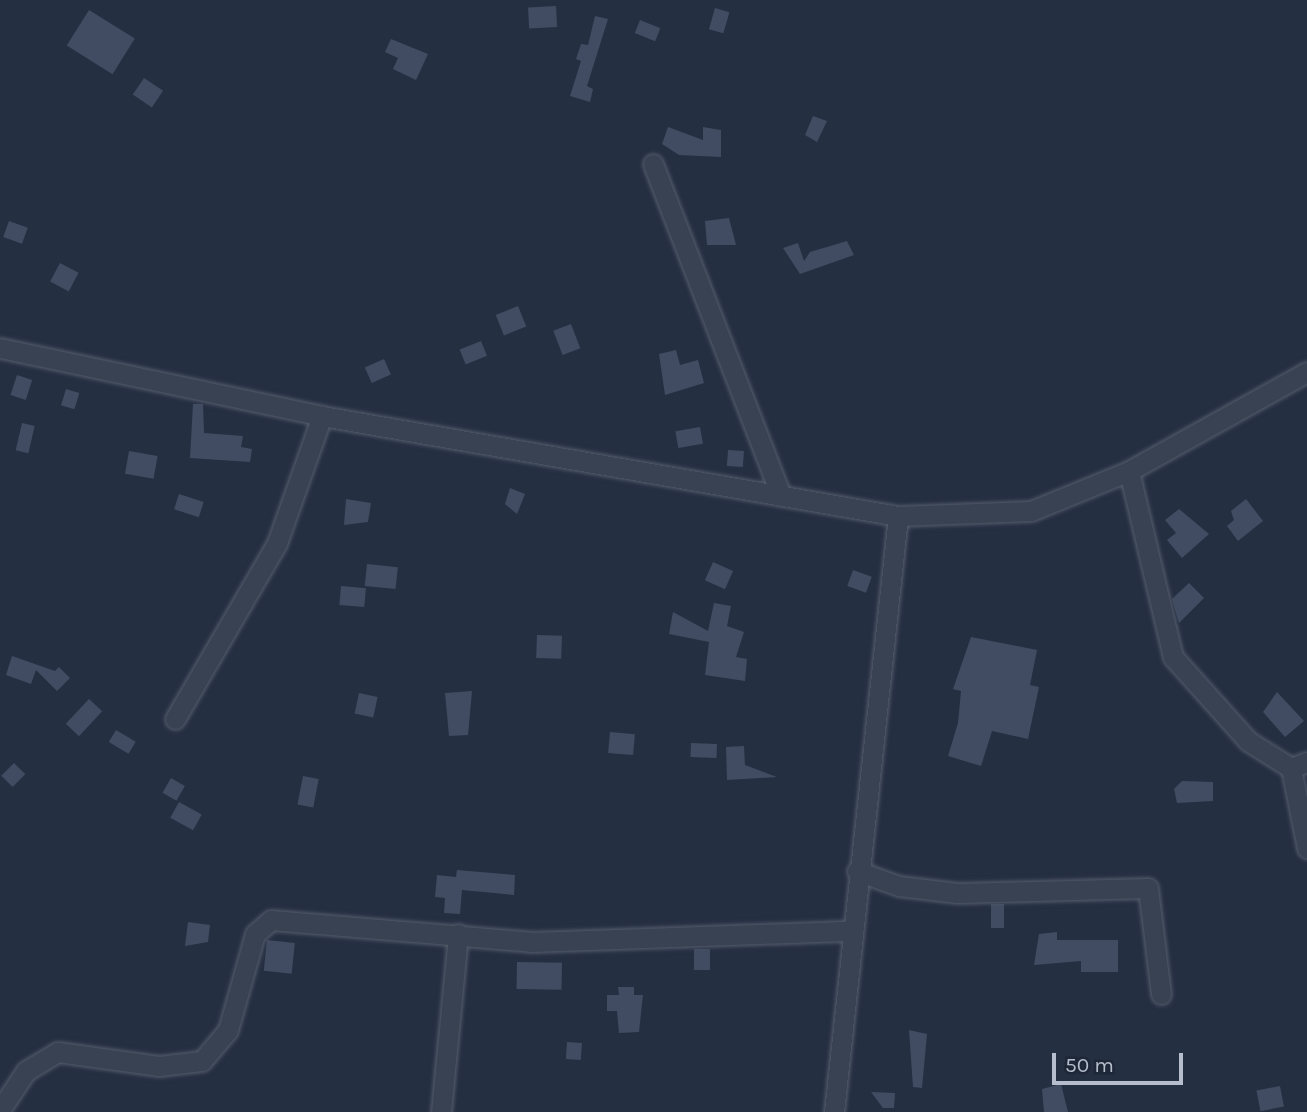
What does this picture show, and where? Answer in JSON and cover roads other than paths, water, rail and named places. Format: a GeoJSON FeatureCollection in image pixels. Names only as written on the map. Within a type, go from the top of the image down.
{"type":"FeatureCollection","features":[{"type":"Feature","properties":{"kind":"street"},"geometry":{"type":"LineString","coordinates":[[653,164],[780,496]]}},
{"type":"Feature","properties":{"kind":"street"},"geometry":{"type":"LineString","coordinates":[[0,348],[322,416],[898,516],[1031,511],[1129,471],[1307,372]]}},
{"type":"Feature","properties":{"kind":"street"},"geometry":{"type":"LineString","coordinates":[[176,719],[277,544],[322,416]]}},
{"type":"Feature","properties":{"kind":"street"},"geometry":{"type":"LineString","coordinates":[[1129,471],[1173,657],[1248,741],[1299,765],[1307,848]]}},
{"type":"Feature","properties":{"kind":"street"},"geometry":{"type":"LineString","coordinates":[[834,1112],[850,931],[898,516]]}},
{"type":"Feature","properties":{"kind":"street"},"geometry":{"type":"LineString","coordinates":[[857,871],[899,886],[958,893],[1148,888],[1161,995]]}},
{"type":"Feature","properties":{"kind":"street"},"geometry":{"type":"LineString","coordinates":[[0,1110],[26,1072],[58,1052],[159,1066],[202,1061],[228,1030],[255,934],[271,920],[531,942],[850,931]]}},
{"type":"Feature","properties":{"kind":"street"},"geometry":{"type":"LineString","coordinates":[[440,1112],[458,934]]}}]}
